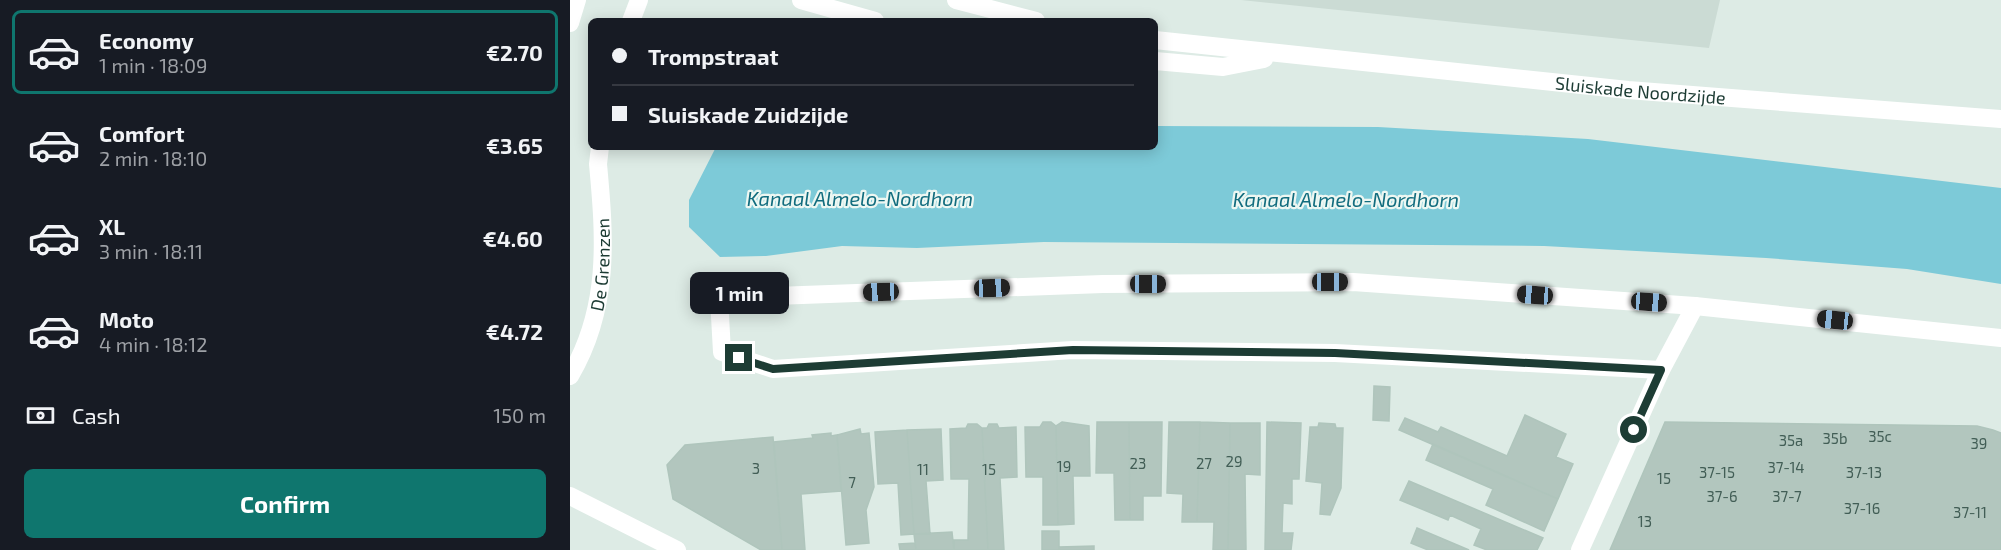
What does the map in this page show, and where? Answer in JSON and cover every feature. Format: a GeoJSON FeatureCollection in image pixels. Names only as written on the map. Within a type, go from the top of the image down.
{"type":"FeatureCollection","features":[{"type":"Feature","properties":{"kind":"street"},"geometry":{"type":"LineString","coordinates":[[570,23],[577,0]]}},
{"type":"Feature","properties":{"kind":"street"},"geometry":{"type":"LineString","coordinates":[[632,18],[639,0]]}},
{"type":"Feature","properties":{"kind":"street"},"geometry":{"type":"LineString","coordinates":[[801,0],[864,18]]}},
{"type":"Feature","properties":{"kind":"street"},"geometry":{"type":"LineString","coordinates":[[956,0],[1025,18]]}},
{"type":"Feature","properties":{"kind":"street","name":"Sluiskade Noordzijde"},"geometry":{"type":"LineString","coordinates":[[1158,40],[1628,90],[2001,119]]}},
{"type":"Feature","properties":{"kind":"street","name":"Sluiskade Noordzijde"},"geometry":{"type":"LineString","coordinates":[[1158,61],[1223,67],[1280,55]]}},
{"type":"Feature","properties":{"kind":"street","name":"De Grenzen"},"geometry":{"type":"LineString","coordinates":[[570,376],[585,350],[594,325],[603,267],[598,164],[600,150]]}},
{"type":"Feature","properties":{"kind":"street"},"geometry":{"type":"LineString","coordinates":[[1661,370],[1335,353],[1073,350],[773,369],[722,352],[719,298],[1103,284],[1353,282],[1695,306],[2001,338]]}},
{"type":"Feature","properties":{"kind":"street"},"geometry":{"type":"LineString","coordinates":[[1580,550],[1661,370],[1695,306]]}},
{"type":"Feature","properties":{"kind":"street"},"geometry":{"type":"LineString","coordinates":[[570,496],[677,550]]}},
{"type":"Feature","properties":{"kind":"shaded area"},"geometry":{"type":"Polygon","coordinates":[[[1241,0],[1720,0],[1709,48],[1241,0]]]}},
{"type":"Feature","properties":{"kind":"water","name":"Kanaal Almelo-Nordhorn"},"geometry":{"type":"Polygon","coordinates":[[[1158,126],[1378,127],[1588,139],[2001,188],[2001,284],[1907,269],[1766,258],[1544,246],[1044,242],[917,248],[842,246],[766,256],[720,257],[689,227],[689,200],[714,150],[1158,150],[1158,126]]]}},
{"type":"Feature","properties":{"kind":"building"},"geometry":{"type":"Polygon","coordinates":[[[1374,386],[1390,387],[1389,421],[1373,420],[1374,386]]]}},
{"type":"Feature","properties":{"kind":"building"},"geometry":{"type":"Polygon","coordinates":[[[1525,415],[1566,434],[1556,457],[1573,464],[1558,499],[1399,430],[1405,418],[1438,432],[1441,427],[1507,456],[1525,415]]]}},
{"type":"Feature","properties":{"kind":"building"},"geometry":{"type":"Polygon","coordinates":[[[1043,422],[1051,422],[1056,426],[1058,525],[1043,525],[1043,477],[1026,477],[1025,427],[1040,427],[1043,422]]]}},
{"type":"Feature","properties":{"kind":"building"},"geometry":{"type":"Polygon","coordinates":[[[1062,422],[1089,426],[1090,476],[1073,476],[1074,524],[1058,525],[1056,426],[1062,422]]]}},
{"type":"Feature","properties":{"kind":"building"},"geometry":{"type":"Polygon","coordinates":[[[1097,422],[1129,422],[1130,520],[1115,520],[1114,473],[1096,473],[1097,422]]]}},
{"type":"Feature","properties":{"kind":"building"},"geometry":{"type":"Polygon","coordinates":[[[1129,422],[1162,422],[1161,496],[1143,496],[1143,520],[1130,520],[1129,422]]]}},
{"type":"Feature","properties":{"kind":"building"},"geometry":{"type":"Polygon","coordinates":[[[1169,422],[1200,422],[1197,522],[1182,522],[1183,494],[1167,493],[1169,422]]]}},
{"type":"Feature","properties":{"kind":"building"},"geometry":{"type":"Polygon","coordinates":[[[1200,422],[1230,423],[1228,550],[1213,550],[1214,522],[1197,522],[1200,422]]]}},
{"type":"Feature","properties":{"kind":"building"},"geometry":{"type":"Polygon","coordinates":[[[1267,422],[1301,423],[1299,479],[1292,479],[1292,504],[1283,503],[1282,533],[1293,533],[1291,550],[1265,550],[1267,422]]]}},
{"type":"Feature","properties":{"kind":"building"},"geometry":{"type":"Polygon","coordinates":[[[1665,422],[1977,426],[2001,433],[2001,550],[1610,550],[1665,422]]]}},
{"type":"Feature","properties":{"kind":"building"},"geometry":{"type":"Polygon","coordinates":[[[1230,423],[1260,423],[1260,475],[1245,474],[1246,550],[1228,550],[1230,423]]]}},
{"type":"Feature","properties":{"kind":"building"},"geometry":{"type":"Polygon","coordinates":[[[1319,423],[1335,424],[1336,428],[1343,428],[1341,488],[1330,515],[1320,514],[1322,483],[1306,481],[1310,427],[1318,427],[1319,423]]]}},
{"type":"Feature","properties":{"kind":"building"},"geometry":{"type":"Polygon","coordinates":[[[968,424],[977,424],[982,428],[988,550],[954,550],[954,540],[968,540],[969,479],[951,479],[950,429],[966,428],[968,424]]]}},
{"type":"Feature","properties":{"kind":"building"},"geometry":{"type":"Polygon","coordinates":[[[989,424],[997,424],[999,428],[1016,427],[1017,477],[1000,478],[1004,550],[988,550],[982,428],[987,428],[989,424]]]}},
{"type":"Feature","properties":{"kind":"building"},"geometry":{"type":"Polygon","coordinates":[[[860,429],[861,434],[869,433],[874,487],[866,510],[869,543],[846,545],[837,435],[860,429]]]}},
{"type":"Feature","properties":{"kind":"building"},"geometry":{"type":"Polygon","coordinates":[[[941,429],[943,480],[926,481],[930,534],[914,534],[907,430],[941,429]]]}},
{"type":"Feature","properties":{"kind":"building"},"geometry":{"type":"Polygon","coordinates":[[[907,430],[914,534],[901,535],[898,483],[878,484],[875,432],[907,430]]]}},
{"type":"Feature","properties":{"kind":"building"},"geometry":{"type":"Polygon","coordinates":[[[831,433],[831,436],[837,435],[841,491],[801,494],[805,550],[782,550],[774,442],[813,438],[812,435],[831,433]]]}},
{"type":"Feature","properties":{"kind":"building"},"geometry":{"type":"Polygon","coordinates":[[[773,437],[782,550],[761,550],[673,499],[667,465],[685,445],[773,437]]]}},
{"type":"Feature","properties":{"kind":"building"},"geometry":{"type":"Polygon","coordinates":[[[1433,444],[1558,499],[1544,531],[1486,505],[1493,489],[1426,460],[1433,444]]]}},
{"type":"Feature","properties":{"kind":"building"},"geometry":{"type":"Polygon","coordinates":[[[1409,481],[1543,538],[1537,550],[1487,550],[1474,545],[1481,529],[1450,515],[1448,520],[1400,500],[1409,481]]]}},
{"type":"Feature","properties":{"kind":"building"},"geometry":{"type":"Polygon","coordinates":[[[1417,528],[1469,550],[1428,550],[1411,543],[1417,528]]]}},
{"type":"Feature","properties":{"kind":"building"},"geometry":{"type":"Polygon","coordinates":[[[1042,531],[1059,531],[1059,550],[1042,550],[1042,531]]]}},
{"type":"Feature","properties":{"kind":"building"},"geometry":{"type":"Polygon","coordinates":[[[952,532],[954,550],[916,550],[914,534],[952,532]]]}},
{"type":"Feature","properties":{"kind":"building"},"geometry":{"type":"Polygon","coordinates":[[[915,543],[916,550],[900,550],[899,544],[915,543]]]}},
{"type":"Feature","properties":{"kind":"building"},"geometry":{"type":"Polygon","coordinates":[[[1094,546],[1094,550],[1059,550],[1059,547],[1094,546]]]}},
{"type":"Feature","properties":{"kind":"route"},"geometry":{"type":"LineString","coordinates":[[739,358],[773,369],[1073,350],[1121,350],[1335,353],[1661,370],[1634,430]]}}]}
